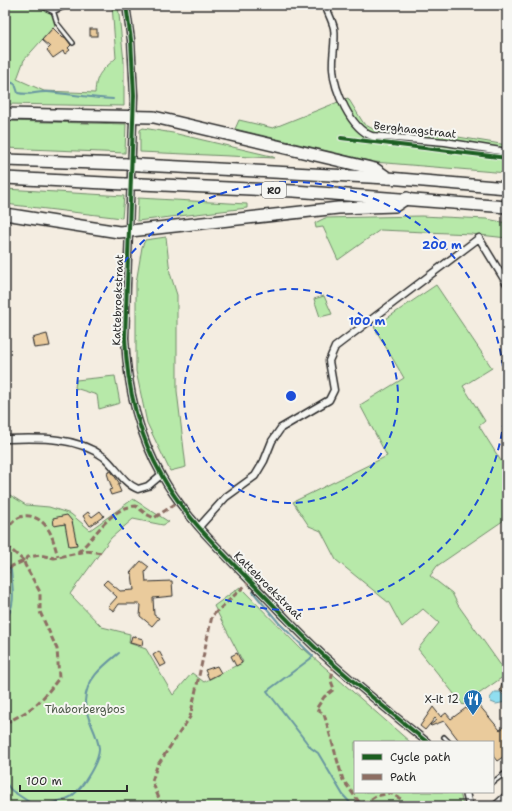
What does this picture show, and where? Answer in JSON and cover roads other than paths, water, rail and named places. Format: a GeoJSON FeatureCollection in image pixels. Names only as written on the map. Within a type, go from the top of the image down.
{"type":"FeatureCollection","features":[{"type":"Feature","properties":{"kind":"highway"},"geometry":{"type":"LineString","coordinates":[[5,114],[154,117],[375,169],[388,178]]}},
{"type":"Feature","properties":{"kind":"highway","name":"R0"},"geometry":{"type":"LineString","coordinates":[[5,160],[126,164],[388,178],[507,188]]}},
{"type":"Feature","properties":{"kind":"highway","name":"R0"},"geometry":{"type":"LineString","coordinates":[[5,178],[407,198],[507,207]]}},
{"type":"Feature","properties":{"kind":"highway"},"geometry":{"type":"LineString","coordinates":[[5,214],[119,232],[338,208],[395,206],[407,198]]}},
{"type":"Feature","properties":{"kind":"street"},"geometry":{"type":"LineString","coordinates":[[42,5],[53,10],[65,5]]}},
{"type":"Feature","properties":{"kind":"street","name":"Kattebroekstraat"},"geometry":{"type":"LineString","coordinates":[[126,5],[133,65],[134,117],[125,338],[132,400],[142,434],[161,475],[178,502],[199,527],[320,652],[426,741]]}},
{"type":"Feature","properties":{"kind":"street","name":"Berghaagstraat"},"geometry":{"type":"LineString","coordinates":[[325,5],[334,29],[333,69],[336,87],[342,102],[359,128],[365,134],[372,136],[445,142],[507,152]]}},
{"type":"Feature","properties":{"kind":"street"},"geometry":{"type":"LineString","coordinates":[[199,527],[226,497],[255,476],[264,461],[272,441],[282,428],[329,400],[334,390],[329,361],[335,347],[479,238],[507,284]]}},
{"type":"Feature","properties":{"kind":"street"},"geometry":{"type":"LineString","coordinates":[[5,438],[37,438],[72,442],[104,457],[130,485],[138,489],[148,486],[161,475]]}},
{"type":"Feature","properties":{"kind":"street"},"geometry":{"type":"LineString","coordinates":[[466,793],[469,806]]}},
{"type":"Feature","properties":{"kind":"street"},"geometry":{"type":"LineString","coordinates":[[495,806],[507,795]]}},
{"type":"Feature","properties":{"kind":"lane"},"geometry":{"type":"LineString","coordinates":[[53,10],[57,23],[72,43]]}},
{"type":"Feature","properties":{"kind":"lane"},"geometry":{"type":"LineString","coordinates":[[444,737],[448,741]]}},
{"type":"Feature","properties":{"kind":"lane"},"geometry":{"type":"LineString","coordinates":[[494,781],[507,772]]}},
{"type":"Feature","properties":{"kind":"water"},"geometry":{"type":"Polygon","coordinates":[[[495,692],[500,692],[504,696],[507,695],[507,706],[506,702],[496,704],[491,702],[490,698],[495,692]]]}},
{"type":"Feature","properties":{"kind":"waterway"},"geometry":{"type":"LineString","coordinates":[[5,80],[15,84],[18,93],[22,94],[48,92],[113,99]]}},
{"type":"Feature","properties":{"kind":"waterway"},"geometry":{"type":"LineString","coordinates":[[5,564],[11,570],[13,589],[11,608],[5,619]]}},
{"type":"Feature","properties":{"kind":"waterway"},"geometry":{"type":"LineString","coordinates":[[253,592],[279,623],[313,656],[267,691],[311,748],[318,753],[343,795],[353,806]]}},
{"type":"Feature","properties":{"kind":"waterway"},"geometry":{"type":"LineString","coordinates":[[39,806],[62,801],[70,797],[81,786],[94,766],[99,753],[99,748],[87,713],[85,701],[86,693],[88,686],[96,674],[119,653]]}},
{"type":"Feature","properties":{"kind":"waterway"},"geometry":{"type":"LineString","coordinates":[[5,782],[11,790],[35,806]]}},
{"type":"Feature","properties":{"kind":"place","name":"X-it 12"},"geometry":{"type":"Point","coordinates":[473,716]}},
{"type":"Feature","properties":{"kind":"park label","name":"Thaborbergbos"},"geometry":{"type":"Point","coordinates":[85,709]}}]}
